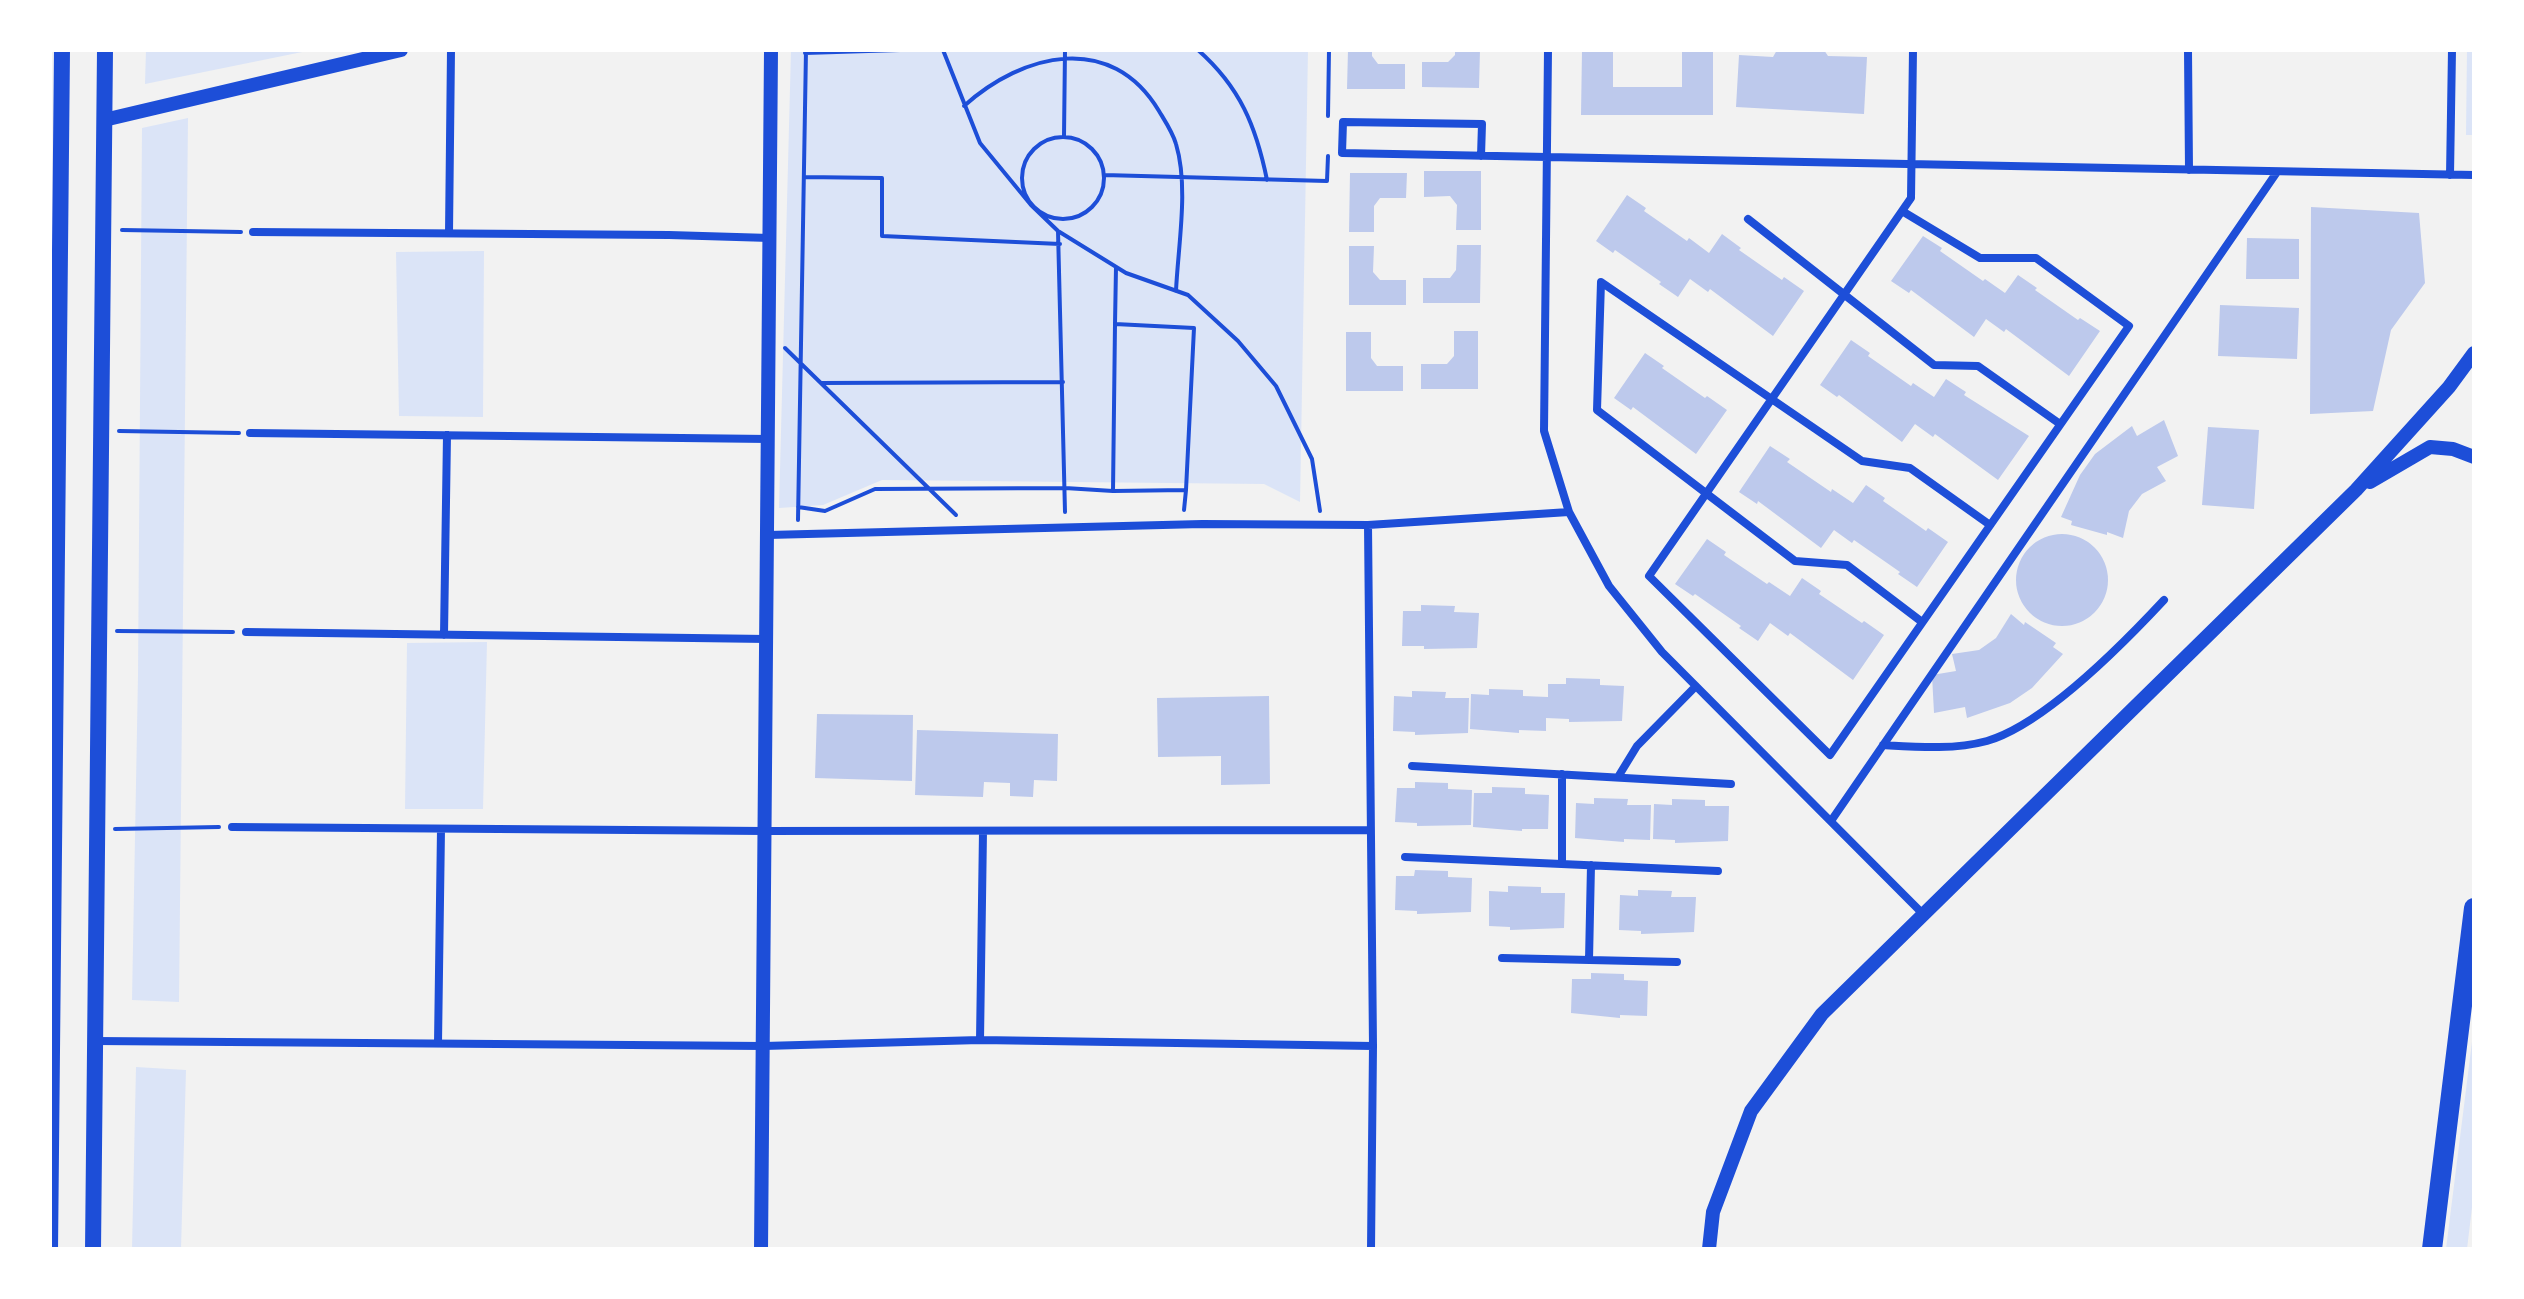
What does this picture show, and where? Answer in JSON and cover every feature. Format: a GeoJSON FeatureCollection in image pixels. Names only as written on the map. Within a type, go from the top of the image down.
{"type":"FeatureCollection","features":[{"type":"Feature","properties":{"kind":"main road"},"geometry":{"type":"LineString","coordinates":[[50,1249],[56,88],[62,50]]}},
{"type":"Feature","properties":{"kind":"main road"},"geometry":{"type":"LineString","coordinates":[[93,1249],[105,50]]}},
{"type":"Feature","properties":{"kind":"main road"},"geometry":{"type":"LineString","coordinates":[[2432,1249],[2474,908]]}},
{"type":"Feature","properties":{"kind":"street"},"geometry":{"type":"LineString","coordinates":[[104,120],[401,50]]}},
{"type":"Feature","properties":{"kind":"street"},"geometry":{"type":"LineString","coordinates":[[449,233],[451,50]]}},
{"type":"Feature","properties":{"kind":"street"},"geometry":{"type":"LineString","coordinates":[[761,1249],[771,50]]}},
{"type":"Feature","properties":{"kind":"street"},"geometry":{"type":"LineString","coordinates":[[1548,50],[1544,431],[1569,512],[1609,586],[1662,652],[1923,914]]}},
{"type":"Feature","properties":{"kind":"street"},"geometry":{"type":"LineString","coordinates":[[1902,211],[1980,258],[2036,258],[2129,326],[1830,755],[1649,576],[1911,198],[1913,50]]}},
{"type":"Feature","properties":{"kind":"street"},"geometry":{"type":"LineString","coordinates":[[2188,50],[2189,170]]}},
{"type":"Feature","properties":{"kind":"street"},"geometry":{"type":"LineString","coordinates":[[2450,175],[2452,50]]}},
{"type":"Feature","properties":{"kind":"street"},"geometry":{"type":"LineString","coordinates":[[1481,156],[1482,124],[1343,122],[1342,153],[1481,156],[1911,164],[2277,172],[2474,175]]}},
{"type":"Feature","properties":{"kind":"street"},"geometry":{"type":"LineString","coordinates":[[1831,821],[2277,172]]}},
{"type":"Feature","properties":{"kind":"street"},"geometry":{"type":"LineString","coordinates":[[1748,219],[1934,365],[1978,366],[2060,424]]}},
{"type":"Feature","properties":{"kind":"street"},"geometry":{"type":"LineString","coordinates":[[253,232],[770,238]]}},
{"type":"Feature","properties":{"kind":"street"},"geometry":{"type":"LineString","coordinates":[[1922,622],[1847,565],[1795,561],[1597,410],[1601,282],[1862,461],[1910,468],[1990,525]]}},
{"type":"Feature","properties":{"kind":"street"},"geometry":{"type":"LineString","coordinates":[[1709,1249],[1713,1212],[1751,1111],[1822,1014],[2356,490],[2449,387],[2474,353]]}},
{"type":"Feature","properties":{"kind":"street"},"geometry":{"type":"LineString","coordinates":[[250,433],[768,439]]}},
{"type":"Feature","properties":{"kind":"street"},"geometry":{"type":"LineString","coordinates":[[444,635],[447,435]]}},
{"type":"Feature","properties":{"kind":"street"},"geometry":{"type":"LineString","coordinates":[[2356,490],[2430,447],[2453,449],[2474,457]]}},
{"type":"Feature","properties":{"kind":"street"},"geometry":{"type":"LineString","coordinates":[[768,535],[1183,524],[1368,525],[1569,512]]}},
{"type":"Feature","properties":{"kind":"street"},"geometry":{"type":"LineString","coordinates":[[1368,525],[1373,1046],[1371,1249]]}},
{"type":"Feature","properties":{"kind":"street"},"geometry":{"type":"LineString","coordinates":[[1883,745],[1935,748],[1988,741],[2032,719],[2088,674],[2164,600]]}},
{"type":"Feature","properties":{"kind":"street"},"geometry":{"type":"LineString","coordinates":[[246,632],[767,639]]}},
{"type":"Feature","properties":{"kind":"street"},"geometry":{"type":"LineString","coordinates":[[1618,777],[1637,746],[1696,686]]}},
{"type":"Feature","properties":{"kind":"street"},"geometry":{"type":"LineString","coordinates":[[1412,766],[1731,784]]}},
{"type":"Feature","properties":{"kind":"street"},"geometry":{"type":"LineString","coordinates":[[1562,774],[1562,864]]}},
{"type":"Feature","properties":{"kind":"street"},"geometry":{"type":"LineString","coordinates":[[232,827],[765,831],[1370,830]]}},
{"type":"Feature","properties":{"kind":"street"},"geometry":{"type":"LineString","coordinates":[[438,1043],[441,829]]}},
{"type":"Feature","properties":{"kind":"street"},"geometry":{"type":"LineString","coordinates":[[980,1040],[983,831]]}},
{"type":"Feature","properties":{"kind":"street"},"geometry":{"type":"LineString","coordinates":[[1405,857],[1718,871]]}},
{"type":"Feature","properties":{"kind":"street"},"geometry":{"type":"LineString","coordinates":[[1589,960],[1591,865]]}},
{"type":"Feature","properties":{"kind":"street"},"geometry":{"type":"LineString","coordinates":[[1502,958],[1677,962]]}},
{"type":"Feature","properties":{"kind":"street"},"geometry":{"type":"LineString","coordinates":[[95,1041],[764,1046],[980,1040],[1373,1046]]}},
{"type":"Feature","properties":{"kind":"path"},"geometry":{"type":"LineString","coordinates":[[798,534],[806,51],[900,50]]}},
{"type":"Feature","properties":{"kind":"path"},"geometry":{"type":"LineString","coordinates":[[943,50],[980,143],[1031,205],[1058,231],[1126,273],[1188,295],[1238,341],[1276,386],[1312,459],[1323,525]]}},
{"type":"Feature","properties":{"kind":"path"},"geometry":{"type":"LineString","coordinates":[[1064,136],[1065,50]]}},
{"type":"Feature","properties":{"kind":"path"},"geometry":{"type":"LineString","coordinates":[[1198,50],[1216,66],[1241,100],[1258,139],[1267,180]]}},
{"type":"Feature","properties":{"kind":"path"},"geometry":{"type":"LineString","coordinates":[[964,106],[1006,77],[1035,63],[1065,57],[1083,57],[1114,68],[1132,80],[1151,99],[1176,143],[1182,178],[1176,291]]}},
{"type":"Feature","properties":{"kind":"path"},"geometry":{"type":"LineString","coordinates":[[1064,136],[1087,144],[1101,163],[1104,175],[1098,200],[1078,216],[1066,219],[1053,218],[1031,205],[1021,180],[1029,154],[1050,138],[1064,136]]}},
{"type":"Feature","properties":{"kind":"path"},"geometry":{"type":"LineString","coordinates":[[1104,175],[1327,181]]}},
{"type":"Feature","properties":{"kind":"path"},"geometry":{"type":"LineString","coordinates":[[803,177],[882,178],[882,236],[1060,244]]}},
{"type":"Feature","properties":{"kind":"path"},"geometry":{"type":"LineString","coordinates":[[103,230],[253,232]]}},
{"type":"Feature","properties":{"kind":"path"},"geometry":{"type":"LineString","coordinates":[[1058,231],[1066,528]]}},
{"type":"Feature","properties":{"kind":"path"},"geometry":{"type":"LineString","coordinates":[[1113,491],[1116,267]]}},
{"type":"Feature","properties":{"kind":"path"},"geometry":{"type":"LineString","coordinates":[[1115,324],[1194,328],[1183,524]]}},
{"type":"Feature","properties":{"kind":"path"},"geometry":{"type":"LineString","coordinates":[[769,333],[971,530]]}},
{"type":"Feature","properties":{"kind":"path"},"geometry":{"type":"LineString","coordinates":[[820,383],[1063,382]]}},
{"type":"Feature","properties":{"kind":"path"},"geometry":{"type":"LineString","coordinates":[[101,431],[250,433]]}},
{"type":"Feature","properties":{"kind":"path"},"geometry":{"type":"LineString","coordinates":[[798,507],[825,511],[875,489],[1186,490]]}},
{"type":"Feature","properties":{"kind":"path"},"geometry":{"type":"LineString","coordinates":[[99,630],[246,632]]}},
{"type":"Feature","properties":{"kind":"path"},"geometry":{"type":"LineString","coordinates":[[97,829],[232,827]]}},
{"type":"Feature","properties":{"kind":"shaded area"},"geometry":{"type":"Polygon","coordinates":[[[146,50],[312,50],[145,84],[146,50]]]}},
{"type":"Feature","properties":{"kind":"shaded area"},"geometry":{"type":"Polygon","coordinates":[[[791,50],[1308,50],[1300,502],[1264,484],[882,480],[823,505],[779,508],[791,50]]]}},
{"type":"Feature","properties":{"kind":"shaded area"},"geometry":{"type":"Polygon","coordinates":[[[2467,50],[2474,50],[2474,135],[2466,135],[2467,50]]]}},
{"type":"Feature","properties":{"kind":"shaded area"},"geometry":{"type":"Polygon","coordinates":[[[188,118],[179,1002],[132,1000],[142,128],[188,118]]]}},
{"type":"Feature","properties":{"kind":"shaded area"},"geometry":{"type":"Polygon","coordinates":[[[484,251],[483,417],[399,416],[396,252],[484,251]]]}},
{"type":"Feature","properties":{"kind":"shaded area"},"geometry":{"type":"Polygon","coordinates":[[[487,642],[483,809],[405,809],[407,643],[487,642]]]}},
{"type":"Feature","properties":{"kind":"shaded area"},"geometry":{"type":"Polygon","coordinates":[[[2474,1026],[2474,1191],[2467,1249],[2446,1249],[2474,1026]]]}},
{"type":"Feature","properties":{"kind":"shaded area"},"geometry":{"type":"Polygon","coordinates":[[[136,1067],[186,1070],[181,1249],[132,1249],[136,1067]]]}},
{"type":"Feature","properties":{"kind":"building"},"geometry":{"type":"Polygon","coordinates":[[[1348,50],[1372,50],[1378,64],[1405,64],[1405,89],[1347,89],[1348,50]]]}},
{"type":"Feature","properties":{"kind":"building"},"geometry":{"type":"Polygon","coordinates":[[[1455,50],[1480,50],[1479,88],[1422,87],[1422,62],[1448,62],[1455,55],[1455,50]]]}},
{"type":"Feature","properties":{"kind":"building"},"geometry":{"type":"Polygon","coordinates":[[[1582,50],[1613,50],[1613,87],[1682,87],[1682,50],[1713,50],[1713,115],[1581,115],[1582,50]]]}},
{"type":"Feature","properties":{"kind":"building"},"geometry":{"type":"Polygon","coordinates":[[[1777,50],[1824,50],[1828,56],[1867,57],[1864,114],[1736,107],[1739,55],[1773,57],[1777,50]]]}},
{"type":"Feature","properties":{"kind":"building"},"geometry":{"type":"Polygon","coordinates":[[[1424,171],[1481,171],[1481,230],[1456,230],[1457,205],[1450,196],[1424,197],[1424,171]]]}},
{"type":"Feature","properties":{"kind":"building"},"geometry":{"type":"Polygon","coordinates":[[[1350,173],[1407,173],[1406,198],[1380,198],[1374,206],[1374,232],[1349,232],[1350,173]]]}},
{"type":"Feature","properties":{"kind":"building"},"geometry":{"type":"Polygon","coordinates":[[[1627,195],[1646,208],[1644,211],[1709,253],[1722,234],[1782,280],[1784,277],[1804,291],[1773,336],[1710,289],[1708,292],[1690,279],[1678,297],[1615,250],[1613,253],[1596,241],[1627,195]]]}},
{"type":"Feature","properties":{"kind":"building"},"geometry":{"type":"Polygon","coordinates":[[[2311,207],[2419,213],[2425,283],[2391,330],[2373,411],[2310,414],[2311,207]]]}},
{"type":"Feature","properties":{"kind":"building"},"geometry":{"type":"Polygon","coordinates":[[[1923,236],[1983,281],[1985,279],[2005,293],[2018,275],[2078,320],[2080,318],[2100,331],[2069,376],[2006,329],[2004,332],[1986,319],[1974,337],[1911,290],[1909,293],[1891,281],[1923,236]]]}},
{"type":"Feature","properties":{"kind":"building"},"geometry":{"type":"Polygon","coordinates":[[[2247,238],[2299,239],[2299,279],[2246,279],[2247,238]]]}},
{"type":"Feature","properties":{"kind":"building"},"geometry":{"type":"Polygon","coordinates":[[[1457,245],[1481,245],[1480,303],[1423,303],[1423,278],[1450,278],[1456,270],[1457,245]]]}},
{"type":"Feature","properties":{"kind":"building"},"geometry":{"type":"Polygon","coordinates":[[[1349,246],[1374,246],[1373,272],[1380,280],[1406,280],[1406,305],[1349,305],[1349,246]]]}},
{"type":"Feature","properties":{"kind":"building"},"geometry":{"type":"Polygon","coordinates":[[[2220,305],[2299,308],[2297,359],[2218,356],[2220,305]]]}},
{"type":"Feature","properties":{"kind":"building"},"geometry":{"type":"Polygon","coordinates":[[[1454,331],[1478,331],[1478,389],[1421,389],[1421,364],[1447,364],[1454,356],[1454,331]]]}},
{"type":"Feature","properties":{"kind":"building"},"geometry":{"type":"Polygon","coordinates":[[[1346,332],[1371,332],[1371,358],[1377,366],[1403,366],[1403,391],[1346,391],[1346,332]]]}},
{"type":"Feature","properties":{"kind":"building"},"geometry":{"type":"Polygon","coordinates":[[[1851,340],[1911,386],[1913,383],[1934,397],[1946,379],[1966,392],[1964,395],[2029,436],[1998,480],[1935,434],[1933,437],[1915,424],[1902,442],[1839,395],[1837,397],[1820,385],[1851,340]]]}},
{"type":"Feature","properties":{"kind":"building"},"geometry":{"type":"Polygon","coordinates":[[[1645,353],[1705,398],[1707,396],[1727,410],[1696,454],[1633,407],[1631,410],[1614,398],[1645,353]]]}},
{"type":"Feature","properties":{"kind":"building"},"geometry":{"type":"Polygon","coordinates":[[[2164,420],[2178,456],[2157,467],[2166,481],[2142,494],[2129,511],[2123,538],[2071,525],[2072,521],[2061,517],[2080,475],[2095,454],[2132,426],[2137,436],[2164,420]]]}},
{"type":"Feature","properties":{"kind":"building"},"geometry":{"type":"Polygon","coordinates":[[[2208,427],[2259,430],[2254,509],[2202,505],[2208,427]]]}},
{"type":"Feature","properties":{"kind":"building"},"geometry":{"type":"Polygon","coordinates":[[[1770,446],[1790,459],[1787,462],[1831,492],[1832,489],[1853,503],[1866,485],[1926,531],[1928,528],[1948,542],[1917,587],[1854,540],[1852,543],[1834,530],[1821,548],[1758,501],[1757,504],[1739,492],[1770,446]]]}},
{"type":"Feature","properties":{"kind":"building"},"geometry":{"type":"Polygon","coordinates":[[[2062,534],[2080,537],[2095,547],[2105,562],[2108,580],[2105,598],[2095,613],[2080,623],[2062,626],[2044,623],[2029,613],[2019,598],[2016,580],[2019,562],[2029,547],[2044,537],[2062,534]]]}},
{"type":"Feature","properties":{"kind":"building"},"geometry":{"type":"Polygon","coordinates":[[[1707,539],[1726,552],[1724,555],[1790,596],[1802,578],[1821,591],[1819,594],[1884,635],[1853,680],[1790,633],[1788,636],[1770,623],[1758,641],[1695,594],[1693,596],[1675,584],[1707,539]]]}},
{"type":"Feature","properties":{"kind":"building"},"geometry":{"type":"Polygon","coordinates":[[[1421,605],[1455,606],[1454,612],[1479,613],[1477,648],[1424,649],[1424,646],[1402,646],[1403,611],[1421,611],[1421,605]]]}},
{"type":"Feature","properties":{"kind":"building"},"geometry":{"type":"Polygon","coordinates":[[[2011,614],[2056,643],[2053,647],[2063,654],[2032,688],[2010,703],[1967,718],[1965,707],[1934,713],[1932,675],[1956,671],[1952,654],[1979,650],[1996,638],[2011,614]]]}},
{"type":"Feature","properties":{"kind":"building"},"geometry":{"type":"Polygon","coordinates":[[[1566,678],[1600,679],[1600,685],[1624,686],[1622,721],[1569,722],[1569,719],[1546,718],[1546,731],[1519,730],[1519,733],[1470,729],[1471,694],[1489,695],[1489,689],[1523,690],[1523,696],[1548,697],[1548,684],[1566,684],[1566,678]]]}},
{"type":"Feature","properties":{"kind":"building"},"geometry":{"type":"Polygon","coordinates":[[[1412,691],[1446,692],[1445,698],[1469,698],[1468,733],[1415,735],[1415,732],[1393,731],[1394,696],[1412,697],[1412,691]]]}},
{"type":"Feature","properties":{"kind":"building"},"geometry":{"type":"Polygon","coordinates":[[[1269,696],[1270,784],[1221,785],[1221,756],[1158,757],[1157,698],[1269,696]]]}},
{"type":"Feature","properties":{"kind":"building"},"geometry":{"type":"Polygon","coordinates":[[[817,714],[913,715],[912,781],[815,778],[817,714]]]}},
{"type":"Feature","properties":{"kind":"building"},"geometry":{"type":"Polygon","coordinates":[[[917,730],[1058,734],[1057,781],[1034,780],[1033,797],[1010,796],[1010,783],[984,782],[983,797],[915,795],[917,730]]]}},
{"type":"Feature","properties":{"kind":"building"},"geometry":{"type":"Polygon","coordinates":[[[1415,782],[1448,783],[1448,789],[1472,790],[1471,825],[1417,826],[1417,823],[1395,822],[1397,788],[1415,788],[1415,782]]]}},
{"type":"Feature","properties":{"kind":"building"},"geometry":{"type":"Polygon","coordinates":[[[1492,787],[1525,788],[1525,794],[1549,795],[1548,829],[1522,831],[1473,827],[1474,793],[1492,793],[1492,787]]]}},
{"type":"Feature","properties":{"kind":"building"},"geometry":{"type":"Polygon","coordinates":[[[1594,798],[1628,799],[1627,805],[1651,805],[1650,840],[1624,839],[1624,842],[1575,838],[1576,803],[1594,804],[1594,798]]]}},
{"type":"Feature","properties":{"kind":"building"},"geometry":{"type":"Polygon","coordinates":[[[1672,799],[1705,800],[1705,806],[1729,806],[1728,841],[1675,843],[1675,840],[1653,839],[1654,804],[1672,805],[1672,799]]]}},
{"type":"Feature","properties":{"kind":"building"},"geometry":{"type":"Polygon","coordinates":[[[1415,870],[1448,871],[1448,877],[1472,878],[1471,912],[1417,914],[1417,911],[1395,910],[1396,876],[1414,876],[1415,870]]]}},
{"type":"Feature","properties":{"kind":"building"},"geometry":{"type":"Polygon","coordinates":[[[1508,886],[1541,887],[1541,893],[1565,893],[1564,928],[1510,930],[1510,927],[1489,926],[1489,891],[1508,892],[1508,886]]]}},
{"type":"Feature","properties":{"kind":"building"},"geometry":{"type":"Polygon","coordinates":[[[1638,890],[1672,891],[1671,897],[1696,897],[1694,932],[1641,934],[1641,931],[1619,930],[1620,895],[1638,896],[1638,890]]]}},
{"type":"Feature","properties":{"kind":"building"},"geometry":{"type":"Polygon","coordinates":[[[1591,973],[1624,974],[1624,980],[1648,981],[1647,1016],[1620,1015],[1620,1018],[1571,1013],[1572,979],[1591,979],[1591,973]]]}}]}
